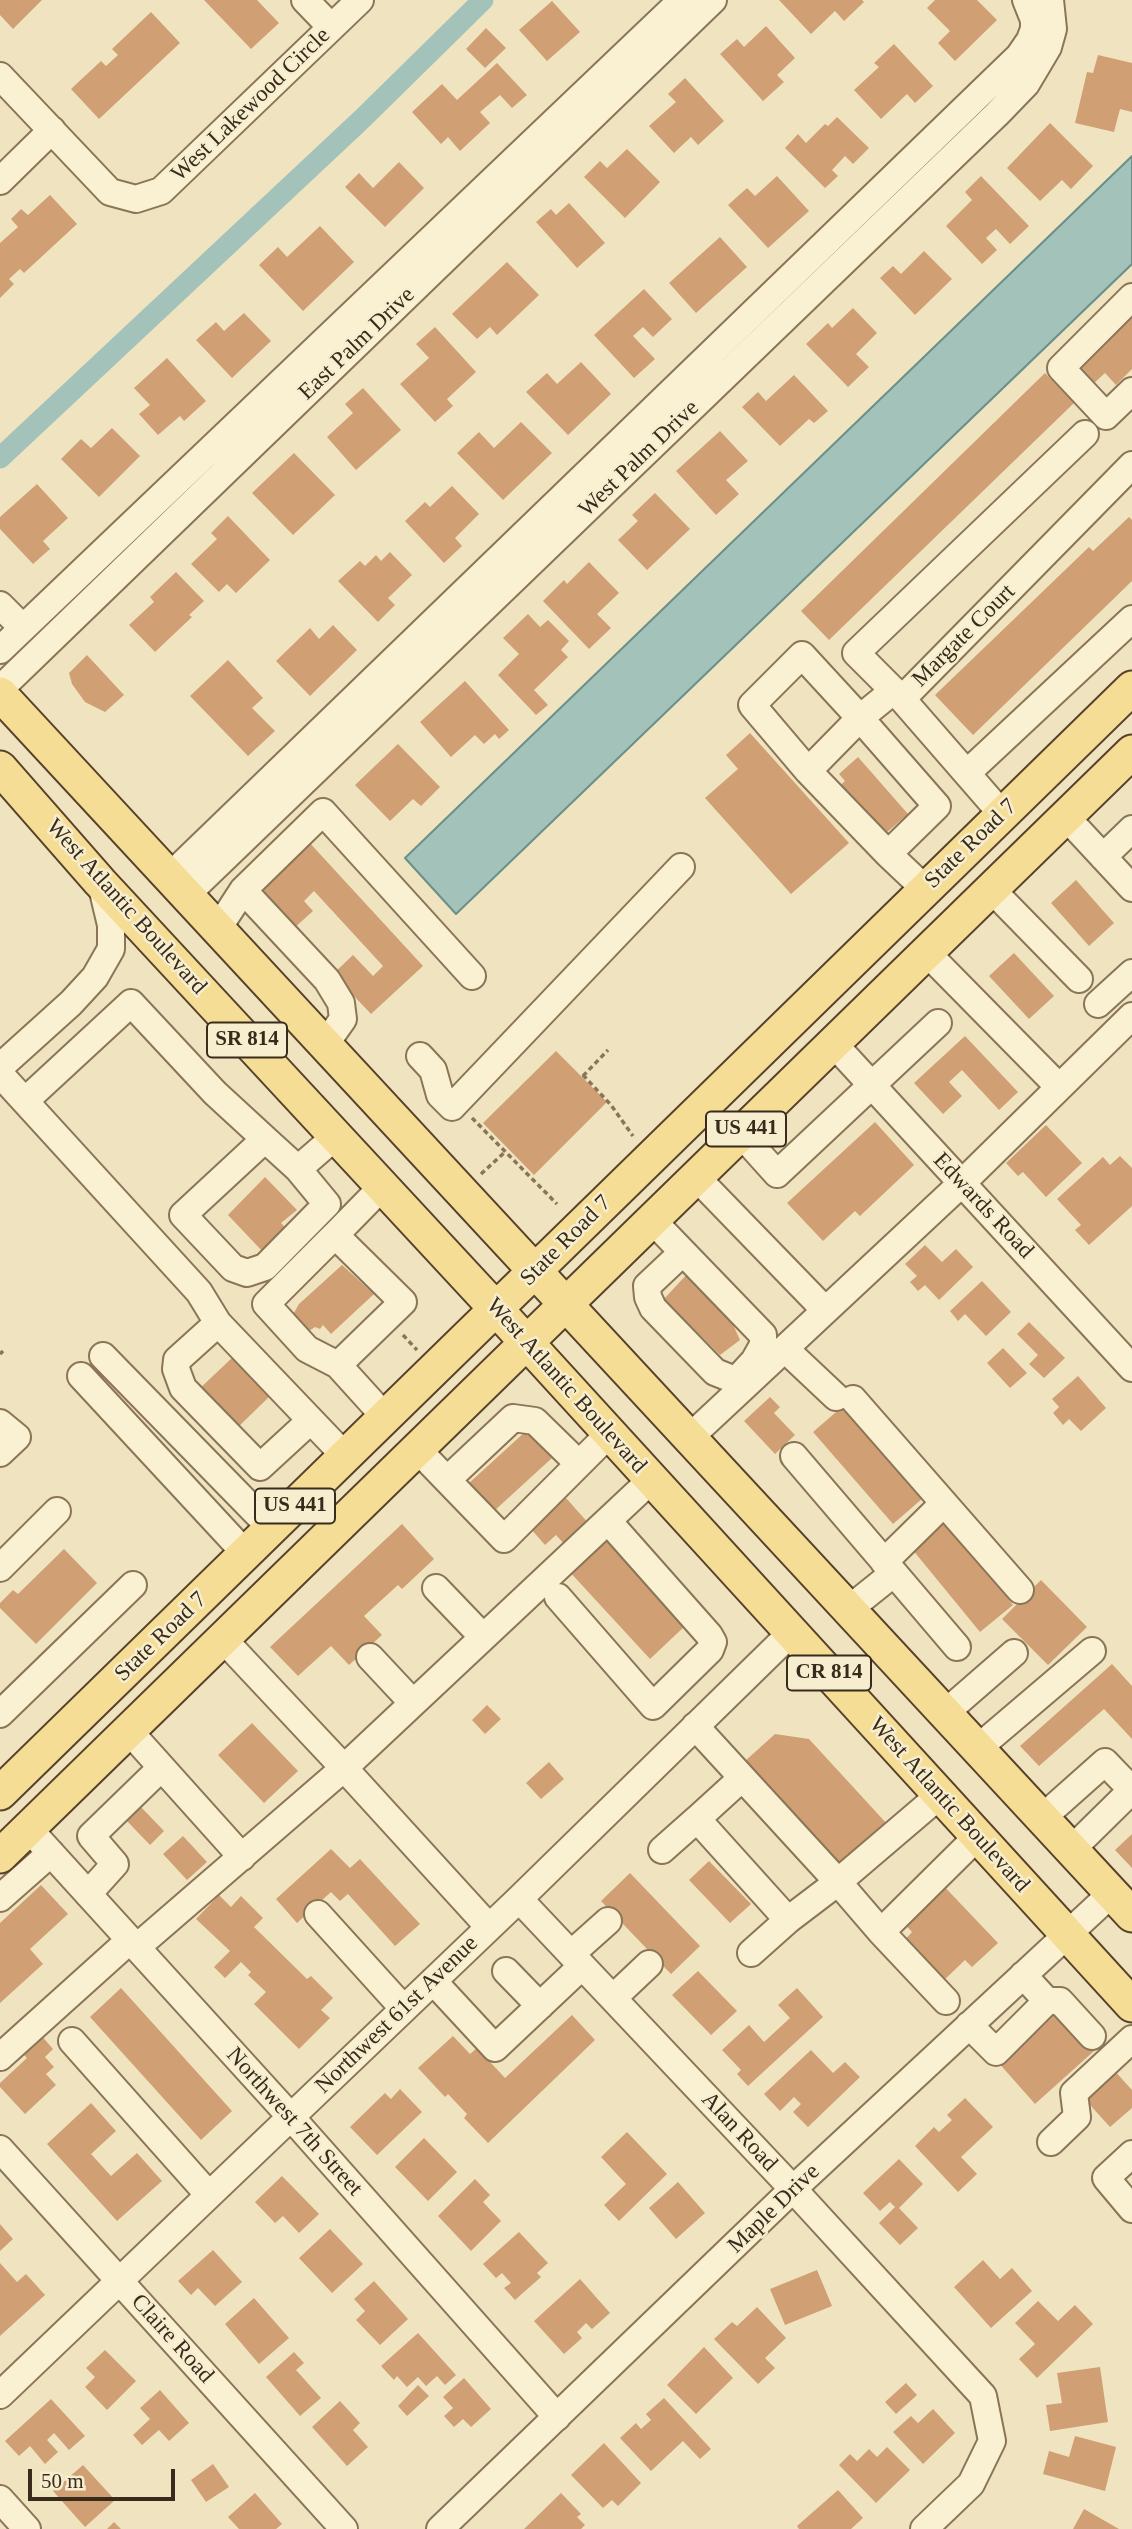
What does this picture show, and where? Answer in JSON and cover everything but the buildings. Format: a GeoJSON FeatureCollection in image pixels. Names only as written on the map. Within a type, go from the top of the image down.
{"type":"FeatureCollection","features":[{"type":"Feature","properties":{"kind":"main road","name":"State Road 7"},"geometry":{"type":"LineString","coordinates":[[0,1856],[7,1802],[56,1739],[1132,688]]}},
{"type":"Feature","properties":{"kind":"main road","name":"SR 814"},"geometry":{"type":"LineString","coordinates":[[0,694],[565,1305]]}},
{"type":"Feature","properties":{"kind":"main road"},"geometry":{"type":"LineString","coordinates":[[1066,817],[1066,779],[1090,729]]}},
{"type":"Feature","properties":{"kind":"main road","name":"State Road 7"},"geometry":{"type":"LineString","coordinates":[[7,1802],[129,1731],[1132,752]]}},
{"type":"Feature","properties":{"kind":"main road","name":"West Atlantic Boulevard"},"geometry":{"type":"LineString","coordinates":[[0,768],[100,881],[497,1310],[1132,2005]]}},
{"type":"Feature","properties":{"kind":"main road"},"geometry":{"type":"LineString","coordinates":[[965,914],[1001,855],[1005,832],[1002,814]]}},
{"type":"Feature","properties":{"kind":"main road","name":"CR 814"},"geometry":{"type":"LineString","coordinates":[[565,1305],[1127,1908]]}},
{"type":"Feature","properties":{"kind":"main road"},"geometry":{"type":"LineString","coordinates":[[7,1802],[29,1808],[34,1787],[56,1739]]}},
{"type":"Feature","properties":{"kind":"street"},"geometry":{"type":"LineString","coordinates":[[305,0],[331,27]]}},
{"type":"Feature","properties":{"kind":"street","name":"West Lakewood Circle"},"geometry":{"type":"LineString","coordinates":[[52,130],[110,192],[136,199],[161,191],[360,0]]}},
{"type":"Feature","properties":{"kind":"street","name":"East Palm Drive"},"geometry":{"type":"LineString","coordinates":[[0,689],[76,615],[271,409],[682,0]]}},
{"type":"Feature","properties":{"kind":"street","name":"East Palm Drive"},"geometry":{"type":"LineString","coordinates":[[0,650],[44,608],[271,409],[713,0]]}},
{"type":"Feature","properties":{"kind":"street"},"geometry":{"type":"LineString","coordinates":[[1026,0],[1034,20],[1044,29]]}},
{"type":"Feature","properties":{"kind":"street"},"geometry":{"type":"LineString","coordinates":[[1044,29],[1050,0]]}},
{"type":"Feature","properties":{"kind":"street","name":"West Palm Drive"},"geometry":{"type":"LineString","coordinates":[[176,887],[833,253],[1019,56],[1030,40],[1044,29]]}},
{"type":"Feature","properties":{"kind":"street"},"geometry":{"type":"LineString","coordinates":[[0,76],[52,130],[0,181]]}},
{"type":"Feature","properties":{"kind":"street"},"geometry":{"type":"LineString","coordinates":[[1132,297],[1061,368],[1106,416],[1132,391]]}},
{"type":"Feature","properties":{"kind":"street"},"geometry":{"type":"LineString","coordinates":[[808,771],[860,718],[897,695],[856,653],[1085,434]]}},
{"type":"Feature","properties":{"kind":"street","name":"Margate Court"},"geometry":{"type":"LineString","coordinates":[[1002,814],[897,695],[1132,465]]}},
{"type":"Feature","properties":{"kind":"street"},"geometry":{"type":"LineString","coordinates":[[0,605],[23,628]]}},
{"type":"Feature","properties":{"kind":"street"},"geometry":{"type":"LineString","coordinates":[[44,608],[76,615]]}},
{"type":"Feature","properties":{"kind":"street"},"geometry":{"type":"LineString","coordinates":[[967,774],[1129,628]]}},
{"type":"Feature","properties":{"kind":"street"},"geometry":{"type":"LineString","coordinates":[[888,854],[937,806],[802,655],[752,705],[808,771],[888,854],[925,889]]}},
{"type":"Feature","properties":{"kind":"street"},"geometry":{"type":"LineString","coordinates":[[217,930],[243,890],[323,812],[472,976]]}},
{"type":"Feature","properties":{"kind":"street"},"geometry":{"type":"LineString","coordinates":[[1066,817],[1132,888]]}},
{"type":"Feature","properties":{"kind":"street"},"geometry":{"type":"LineString","coordinates":[[1102,856],[1132,829]]}},
{"type":"Feature","properties":{"kind":"street"},"geometry":{"type":"LineString","coordinates":[[420,1056],[433,1070],[440,1095],[452,1107],[681,867]]}},
{"type":"Feature","properties":{"kind":"street"},"geometry":{"type":"LineString","coordinates":[[0,1067],[71,1003],[95,977],[111,949],[111,925],[100,881]]}},
{"type":"Feature","properties":{"kind":"street"},"geometry":{"type":"LineString","coordinates":[[991,889],[1079,979]]}},
{"type":"Feature","properties":{"kind":"street"},"geometry":{"type":"LineString","coordinates":[[243,890],[327,980],[341,1003],[343,1019],[324,1046]]}},
{"type":"Feature","properties":{"kind":"street"},"geometry":{"type":"LineString","coordinates":[[926,952],[1059,1087]]}},
{"type":"Feature","properties":{"kind":"street"},"geometry":{"type":"LineString","coordinates":[[1098,1004],[1132,973]]}},
{"type":"Feature","properties":{"kind":"street"},"geometry":{"type":"LineString","coordinates":[[24,1101],[131,1003],[215,1094],[265,1139],[298,1169],[327,1204],[265,1267],[247,1272],[233,1268],[183,1215],[265,1139]]}},
{"type":"Feature","properties":{"kind":"street"},"geometry":{"type":"LineString","coordinates":[[683,1432],[785,1349],[962,1183],[1132,1016]]}},
{"type":"Feature","properties":{"kind":"street"},"geometry":{"type":"LineString","coordinates":[[741,1133],[777,1174],[938,1023]]}},
{"type":"Feature","properties":{"kind":"street","name":"Edwards Road"},"geometry":{"type":"LineString","coordinates":[[833,1043],[1132,1368]]}},
{"type":"Feature","properties":{"kind":"street"},"geometry":{"type":"LineString","coordinates":[[0,1074],[199,1292],[218,1323],[346,1457]]}},
{"type":"Feature","properties":{"kind":"street"},"geometry":{"type":"LineString","coordinates":[[298,1169],[336,1136]]}},
{"type":"Feature","properties":{"kind":"street"},"geometry":{"type":"LineString","coordinates":[[696,1177],[825,1310]]}},
{"type":"Feature","properties":{"kind":"street"},"geometry":{"type":"LineString","coordinates":[[383,1186],[266,1304],[307,1349],[338,1365],[386,1418]]}},
{"type":"Feature","properties":{"kind":"street"},"geometry":{"type":"LineString","coordinates":[[652,1220],[762,1335],[762,1345],[754,1361],[742,1374],[730,1378],[683,1432]]}},
{"type":"Feature","properties":{"kind":"street"},"geometry":{"type":"LineString","coordinates":[[335,1234],[403,1302],[338,1365]]}},
{"type":"Feature","properties":{"kind":"street"},"geometry":{"type":"LineString","coordinates":[[682,1253],[647,1286],[648,1297],[653,1307],[715,1372],[730,1378]]}},
{"type":"Feature","properties":{"kind":"street"},"geometry":{"type":"LineString","coordinates":[[218,1323],[177,1360],[176,1370],[183,1388],[260,1467],[310,1421]]}},
{"type":"Feature","properties":{"kind":"street"},"geometry":{"type":"LineString","coordinates":[[785,1349],[844,1398],[944,1503],[1020,1590]]}},
{"type":"Feature","properties":{"kind":"street"},"geometry":{"type":"LineString","coordinates":[[103,1356],[272,1529]]}},
{"type":"Feature","properties":{"kind":"street"},"geometry":{"type":"LineString","coordinates":[[81,1376],[246,1554]]}},
{"type":"Feature","properties":{"kind":"street"},"geometry":{"type":"LineString","coordinates":[[157,1411],[183,1388]]}},
{"type":"Feature","properties":{"kind":"street"},"geometry":{"type":"LineString","coordinates":[[447,1480],[513,1418],[535,1421],[578,1463]]}},
{"type":"Feature","properties":{"kind":"street"},"geometry":{"type":"LineString","coordinates":[[0,1423],[17,1437],[0,1453]]}},
{"type":"Feature","properties":{"kind":"street"},"geometry":{"type":"LineString","coordinates":[[417,1449],[504,1539],[609,1434]]}},
{"type":"Feature","properties":{"kind":"street"},"geometry":{"type":"LineString","coordinates":[[794,1456],[957,1647]]}},
{"type":"Feature","properties":{"kind":"street"},"geometry":{"type":"LineString","coordinates":[[0,2057],[133,1943],[242,1857],[344,1768],[652,1480]]}},
{"type":"Feature","properties":{"kind":"street"},"geometry":{"type":"LineString","coordinates":[[849,1609],[944,1503]]}},
{"type":"Feature","properties":{"kind":"street"},"geometry":{"type":"LineString","coordinates":[[0,1568],[57,1511]]}},
{"type":"Feature","properties":{"kind":"street"},"geometry":{"type":"LineString","coordinates":[[608,1521],[713,1642],[710,1650],[653,1706]]}},
{"type":"Feature","properties":{"kind":"street"},"geometry":{"type":"LineString","coordinates":[[0,1714],[133,1585]]}},
{"type":"Feature","properties":{"kind":"street"},"geometry":{"type":"LineString","coordinates":[[436,1588],[483,1637]]}},
{"type":"Feature","properties":{"kind":"street"},"geometry":{"type":"LineString","coordinates":[[558,1597],[653,1706],[690,1732],[742,1778],[946,2001]]}},
{"type":"Feature","properties":{"kind":"street","name":"Northwest 61st Avenue"},"geometry":{"type":"LineString","coordinates":[[0,2395],[519,1899],[792,1632]]}},
{"type":"Feature","properties":{"kind":"street"},"geometry":{"type":"LineString","coordinates":[[223,1639],[489,1927]]}},
{"type":"Feature","properties":{"kind":"street"},"geometry":{"type":"LineString","coordinates":[[978,1748],[1092,1651]]}},
{"type":"Feature","properties":{"kind":"street"},"geometry":{"type":"LineString","coordinates":[[945,1713],[1014,1653]]}},
{"type":"Feature","properties":{"kind":"street"},"geometry":{"type":"LineString","coordinates":[[370,1657],[413,1703]]}},
{"type":"Feature","properties":{"kind":"street"},"geometry":{"type":"LineString","coordinates":[[129,1731],[242,1857]]}},
{"type":"Feature","properties":{"kind":"street"},"geometry":{"type":"LineString","coordinates":[[1042,1818],[1105,1762],[1132,1790],[1072,1849]]}},
{"type":"Feature","properties":{"kind":"street"},"geometry":{"type":"LineString","coordinates":[[88,1894],[115,1864],[91,1836],[161,1768]]}},
{"type":"Feature","properties":{"kind":"street"},"geometry":{"type":"LineString","coordinates":[[662,1850],[742,1778]]}},
{"type":"Feature","properties":{"kind":"street"},"geometry":{"type":"LineString","coordinates":[[751,1953],[940,1795]]}},
{"type":"Feature","properties":{"kind":"street","name":"Northwest 7th Street"},"geometry":{"type":"LineString","coordinates":[[7,1802],[557,2417]]}},
{"type":"Feature","properties":{"kind":"street"},"geometry":{"type":"LineString","coordinates":[[697,1819],[788,1920]]}},
{"type":"Feature","properties":{"kind":"street"},"geometry":{"type":"LineString","coordinates":[[881,1932],[978,1836]]}},
{"type":"Feature","properties":{"kind":"street"},"geometry":{"type":"LineString","coordinates":[[0,1898],[51,1853]]}},
{"type":"Feature","properties":{"kind":"street","name":"Alan Road"},"geometry":{"type":"LineString","coordinates":[[519,1899],[793,2189],[983,2396],[992,2441],[971,2484],[924,2529]]}},
{"type":"Feature","properties":{"kind":"street","name":"Maple Drive"},"geometry":{"type":"LineString","coordinates":[[440,2529],[793,2189],[1067,1934],[1127,1908]]}},
{"type":"Feature","properties":{"kind":"street"},"geometry":{"type":"LineString","coordinates":[[318,1914],[404,2009]]}},
{"type":"Feature","properties":{"kind":"street"},"geometry":{"type":"LineString","coordinates":[[433,1981],[495,2048],[540,2006],[608,1921]]}},
{"type":"Feature","properties":{"kind":"street"},"geometry":{"type":"LineString","coordinates":[[613,1998],[649,1964]]}},
{"type":"Feature","properties":{"kind":"street"},"geometry":{"type":"LineString","coordinates":[[506,1971],[540,2006]]}},
{"type":"Feature","properties":{"kind":"street"},"geometry":{"type":"LineString","coordinates":[[1023,1975],[1047,2001]]}},
{"type":"Feature","properties":{"kind":"street"},"geometry":{"type":"LineString","coordinates":[[969,2025],[996,2052],[1047,2001],[1059,2001],[1093,2036]]}},
{"type":"Feature","properties":{"kind":"street"},"geometry":{"type":"LineString","coordinates":[[1051,2142],[1077,2117],[1073,2093],[1132,2039]]}},
{"type":"Feature","properties":{"kind":"street"},"geometry":{"type":"LineString","coordinates":[[72,2041],[209,2195]]}},
{"type":"Feature","properties":{"kind":"street","name":"Claire Road"},"geometry":{"type":"LineString","coordinates":[[0,2149],[344,2529]]}},
{"type":"Feature","properties":{"kind":"street"},"geometry":{"type":"LineString","coordinates":[[1132,2154],[1106,2178],[1132,2209]]}},
{"type":"Feature","properties":{"kind":"street"},"geometry":{"type":"LineString","coordinates":[[0,2499],[27,2529]]}},
{"type":"Feature","properties":{"kind":"path"},"geometry":{"type":"LineString","coordinates":[[608,1050],[583,1076],[611,1105],[633,1136]]}},
{"type":"Feature","properties":{"kind":"path"},"geometry":{"type":"LineString","coordinates":[[456,1102],[557,1204]]}},
{"type":"Feature","properties":{"kind":"path"},"geometry":{"type":"LineString","coordinates":[[476,1178],[505,1152]]}},
{"type":"Feature","properties":{"kind":"path"},"geometry":{"type":"LineString","coordinates":[[386,1319],[422,1355]]}},
{"type":"Feature","properties":{"kind":"water"},"geometry":{"type":"Polygon","coordinates":[[[1132,156],[1132,264],[456,914],[405,858],[1132,156]]]}},
{"type":"Feature","properties":{"kind":"waterway"},"geometry":{"type":"LineString","coordinates":[[0,458],[362,119],[483,0]]}}]}
